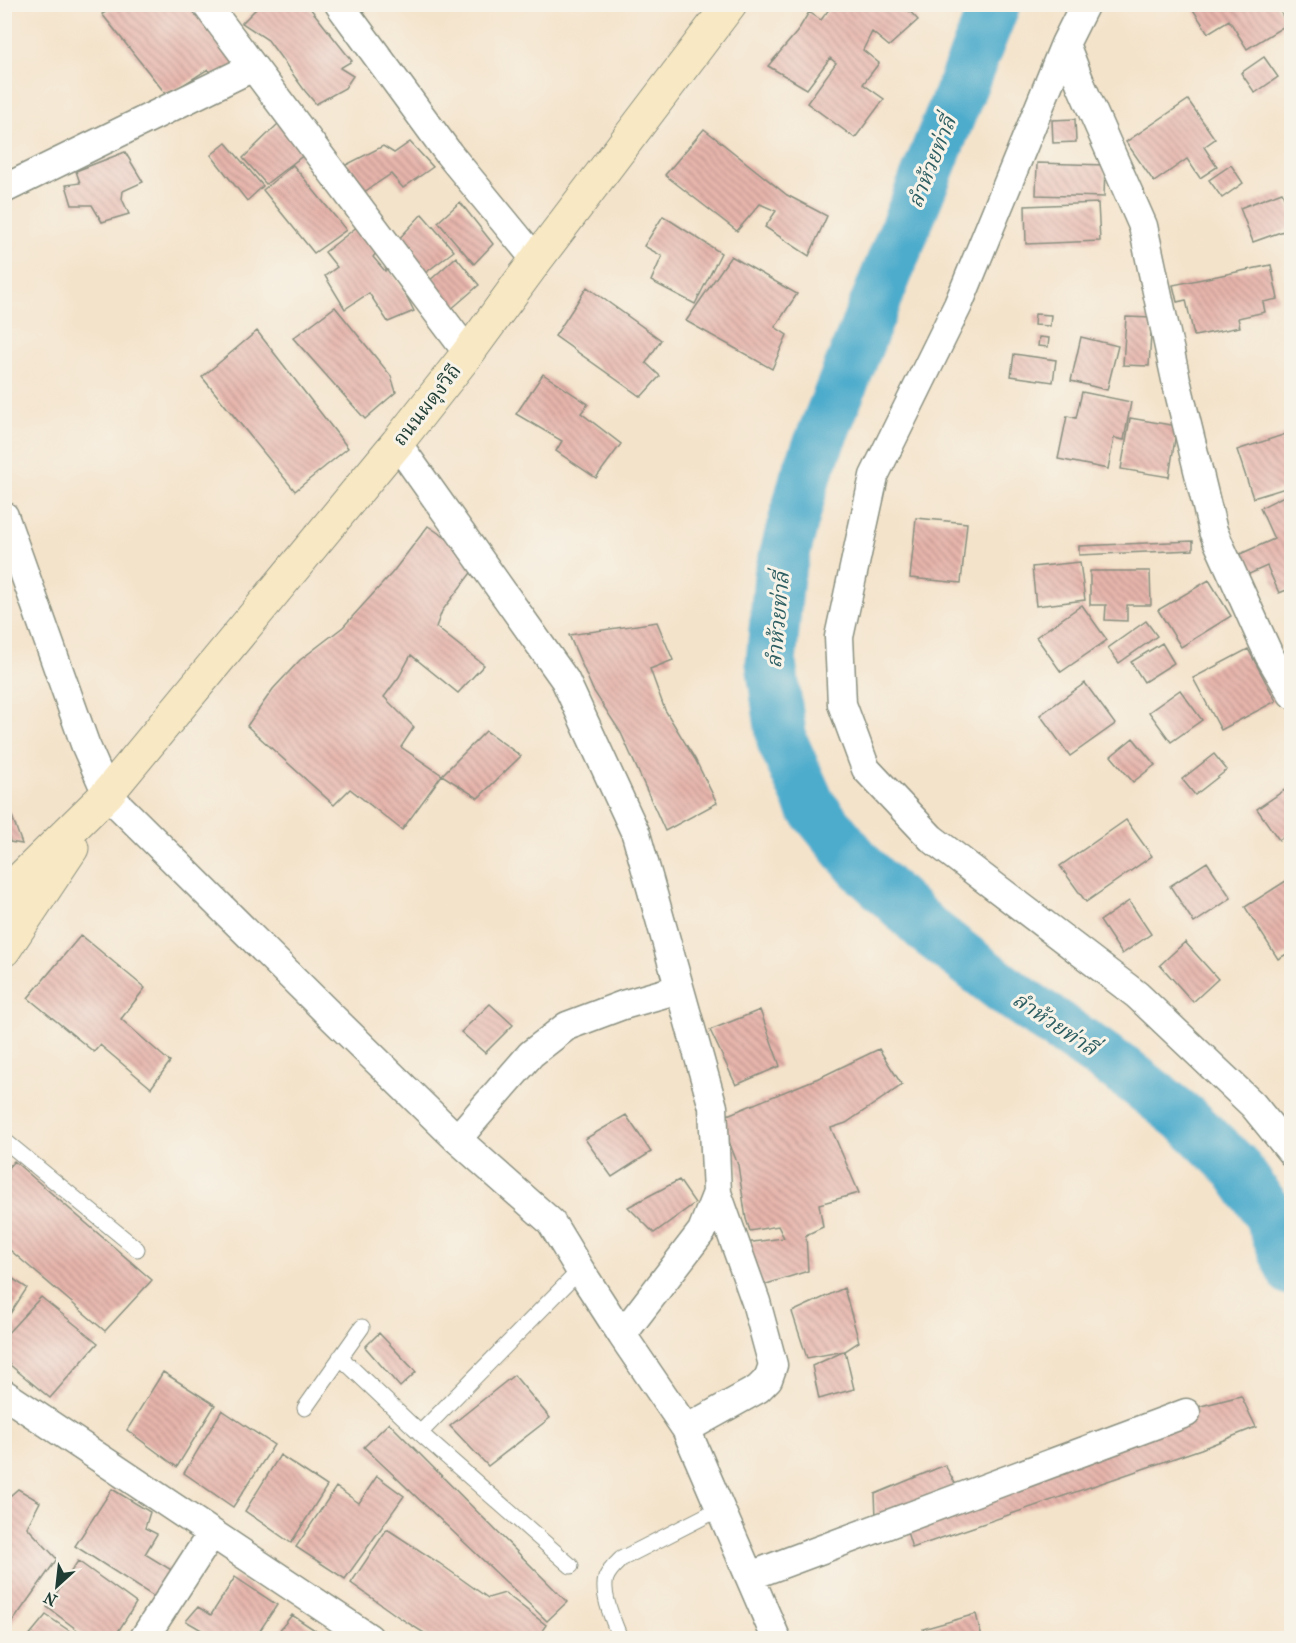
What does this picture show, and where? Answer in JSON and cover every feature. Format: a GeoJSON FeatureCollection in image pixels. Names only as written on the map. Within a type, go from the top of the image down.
{"type":"FeatureCollection","features":[{"type":"Feature","properties":{"kind":"main road","name":"ถนนผดุงวิถี"},"geometry":{"type":"LineString","coordinates":[[107,794],[397,443],[468,353],[730,4]]}},
{"type":"Feature","properties":{"kind":"main road"},"geometry":{"type":"LineString","coordinates":[[4,895],[107,794]]}},
{"type":"Feature","properties":{"kind":"main road"},"geometry":{"type":"LineString","coordinates":[[4,950],[107,794]]}},
{"type":"Feature","properties":{"kind":"street"},"geometry":{"type":"LineString","coordinates":[[206,4],[468,353]]}},
{"type":"Feature","properties":{"kind":"street"},"geometry":{"type":"LineString","coordinates":[[339,4],[449,154],[536,260]]}},
{"type":"Feature","properties":{"kind":"street"},"geometry":{"type":"LineString","coordinates":[[1085,4],[1065,44],[958,305],[874,476],[839,637],[842,704],[866,769],[931,838],[1137,995],[1252,1105],[1292,1153]]}},
{"type":"Feature","properties":{"kind":"street"},"geometry":{"type":"LineString","coordinates":[[1065,44],[1143,226],[1176,380],[1214,531],[1269,655],[1292,694]]}},
{"type":"Feature","properties":{"kind":"street"},"geometry":{"type":"LineString","coordinates":[[4,189],[253,67]]}},
{"type":"Feature","properties":{"kind":"street"},"geometry":{"type":"LineString","coordinates":[[397,443],[565,680],[636,834],[713,1107],[717,1193],[756,1302],[773,1365],[768,1379],[758,1389],[686,1429]]}},
{"type":"Feature","properties":{"kind":"street"},"geometry":{"type":"LineString","coordinates":[[4,516],[85,744],[107,794],[458,1139],[551,1222],[622,1335],[686,1429],[776,1638]]}},
{"type":"Feature","properties":{"kind":"street"},"geometry":{"type":"LineString","coordinates":[[458,1139],[531,1054],[567,1026],[623,1005],[680,989]]}},
{"type":"Feature","properties":{"kind":"street"},"geometry":{"type":"LineString","coordinates":[[622,1335],[702,1231],[717,1193]]}},
{"type":"Feature","properties":{"kind":"street"},"geometry":{"type":"LineString","coordinates":[[4,1394],[369,1638]]}},
{"type":"Feature","properties":{"kind":"street"},"geometry":{"type":"LineString","coordinates":[[750,1576],[1186,1413]]}},
{"type":"Feature","properties":{"kind":"street"},"geometry":{"type":"LineString","coordinates":[[144,1638],[212,1533]]}},
{"type":"Feature","properties":{"kind":"lane"},"geometry":{"type":"LineString","coordinates":[[4,1140],[137,1249]]}},
{"type":"Feature","properties":{"kind":"lane"},"geometry":{"type":"LineString","coordinates":[[420,1433],[580,1270]]}},
{"type":"Feature","properties":{"kind":"lane"},"geometry":{"type":"LineString","coordinates":[[305,1408],[362,1327]]}},
{"type":"Feature","properties":{"kind":"lane"},"geometry":{"type":"LineString","coordinates":[[340,1357],[420,1433],[571,1566]]}},
{"type":"Feature","properties":{"kind":"lane"},"geometry":{"type":"LineString","coordinates":[[620,1638],[606,1598],[605,1580],[611,1570],[621,1559],[721,1508]]}},
{"type":"Feature","properties":{"kind":"building"},"geometry":{"type":"Polygon","coordinates":[[[120,4],[195,4],[238,64],[211,76],[208,69],[180,87],[165,93],[102,14],[120,4]]]}},
{"type":"Feature","properties":{"kind":"building"},"geometry":{"type":"Polygon","coordinates":[[[261,4],[311,4],[310,8],[352,61],[340,68],[353,76],[345,88],[316,104],[268,40],[242,23],[261,4]]]}},
{"type":"Feature","properties":{"kind":"building"},"geometry":{"type":"Polygon","coordinates":[[[833,4],[903,4],[918,20],[889,46],[872,32],[863,50],[879,63],[863,84],[884,99],[855,138],[807,103],[836,63],[830,58],[807,89],[768,66],[797,32],[809,12],[821,20],[833,4]]]}},
{"type":"Feature","properties":{"kind":"building"},"geometry":{"type":"Polygon","coordinates":[[[1190,5],[1276,5],[1288,24],[1247,49],[1229,20],[1208,33],[1190,5]]]}},
{"type":"Feature","properties":{"kind":"building"},"geometry":{"type":"Polygon","coordinates":[[[1264,57],[1278,77],[1255,93],[1241,73],[1264,57]]]}},
{"type":"Feature","properties":{"kind":"building"},"geometry":{"type":"Polygon","coordinates":[[[1188,100],[1215,139],[1204,147],[1217,167],[1200,178],[1187,159],[1154,182],[1126,142],[1188,100]]]}},
{"type":"Feature","properties":{"kind":"building"},"geometry":{"type":"Polygon","coordinates":[[[1075,119],[1076,142],[1053,143],[1052,120],[1075,119]]]}},
{"type":"Feature","properties":{"kind":"building"},"geometry":{"type":"Polygon","coordinates":[[[280,122],[305,154],[266,184],[243,158],[280,122]]]}},
{"type":"Feature","properties":{"kind":"building"},"geometry":{"type":"Polygon","coordinates":[[[704,129],[787,195],[827,216],[809,256],[765,227],[776,211],[760,204],[737,231],[665,175],[704,129]]]}},
{"type":"Feature","properties":{"kind":"building"},"geometry":{"type":"Polygon","coordinates":[[[410,142],[433,167],[403,188],[391,174],[364,192],[344,166],[383,146],[394,153],[410,142]]]}},
{"type":"Feature","properties":{"kind":"building"},"geometry":{"type":"Polygon","coordinates":[[[226,143],[263,186],[247,201],[211,155],[226,143]]]}},
{"type":"Feature","properties":{"kind":"building"},"geometry":{"type":"Polygon","coordinates":[[[125,152],[143,182],[123,191],[122,199],[129,214],[102,222],[92,205],[72,205],[66,185],[80,183],[76,171],[125,152]]]}},
{"type":"Feature","properties":{"kind":"building"},"geometry":{"type":"Polygon","coordinates":[[[1037,163],[1105,165],[1104,197],[1036,195],[1037,163]]]}},
{"type":"Feature","properties":{"kind":"building"},"geometry":{"type":"Polygon","coordinates":[[[293,165],[346,230],[314,253],[263,190],[293,165]]]}},
{"type":"Feature","properties":{"kind":"building"},"geometry":{"type":"Polygon","coordinates":[[[1231,165],[1243,183],[1222,198],[1209,180],[1231,165]]]}},
{"type":"Feature","properties":{"kind":"building"},"geometry":{"type":"Polygon","coordinates":[[[1282,192],[1292,215],[1292,228],[1253,242],[1240,208],[1282,192]]]}},
{"type":"Feature","properties":{"kind":"building"},"geometry":{"type":"Polygon","coordinates":[[[460,202],[493,244],[474,264],[438,222],[460,202]]]}},
{"type":"Feature","properties":{"kind":"building"},"geometry":{"type":"Polygon","coordinates":[[[1098,203],[1100,241],[1026,244],[1025,206],[1098,203]]]}},
{"type":"Feature","properties":{"kind":"building"},"geometry":{"type":"Polygon","coordinates":[[[422,214],[454,251],[424,274],[395,243],[422,214]]]}},
{"type":"Feature","properties":{"kind":"building"},"geometry":{"type":"Polygon","coordinates":[[[663,216],[721,253],[695,304],[651,281],[662,256],[644,246],[663,216]]]}},
{"type":"Feature","properties":{"kind":"building"},"geometry":{"type":"Polygon","coordinates":[[[363,222],[380,248],[373,257],[385,271],[388,267],[414,311],[388,322],[369,293],[345,309],[325,276],[337,267],[325,252],[363,222]]]}},
{"type":"Feature","properties":{"kind":"building"},"geometry":{"type":"Polygon","coordinates":[[[731,256],[797,294],[775,327],[787,335],[772,369],[686,321],[731,256]]]}},
{"type":"Feature","properties":{"kind":"building"},"geometry":{"type":"Polygon","coordinates":[[[456,257],[479,285],[449,311],[427,283],[456,257]]]}},
{"type":"Feature","properties":{"kind":"building"},"geometry":{"type":"Polygon","coordinates":[[[1271,265],[1278,299],[1263,302],[1265,312],[1238,318],[1240,327],[1194,336],[1186,300],[1177,302],[1173,285],[1271,265]]]}},
{"type":"Feature","properties":{"kind":"building"},"geometry":{"type":"Polygon","coordinates":[[[587,287],[661,340],[646,363],[660,376],[641,397],[555,336],[587,287]]]}},
{"type":"Feature","properties":{"kind":"building"},"geometry":{"type":"Polygon","coordinates":[[[335,307],[391,376],[396,392],[365,419],[293,338],[335,307]]]}},
{"type":"Feature","properties":{"kind":"building"},"geometry":{"type":"Polygon","coordinates":[[[1035,314],[1051,315],[1050,326],[1034,325],[1035,314]]]}},
{"type":"Feature","properties":{"kind":"building"},"geometry":{"type":"Polygon","coordinates":[[[1126,317],[1152,318],[1149,366],[1123,365],[1126,317]]]}},
{"type":"Feature","properties":{"kind":"building"},"geometry":{"type":"Polygon","coordinates":[[[257,331],[348,448],[295,491],[202,377],[257,331]]]}},
{"type":"Feature","properties":{"kind":"building"},"geometry":{"type":"Polygon","coordinates":[[[1039,337],[1049,338],[1048,347],[1038,346],[1039,337]]]}},
{"type":"Feature","properties":{"kind":"building"},"geometry":{"type":"Polygon","coordinates":[[[1081,337],[1118,346],[1107,390],[1071,381],[1081,337]]]}},
{"type":"Feature","properties":{"kind":"building"},"geometry":{"type":"Polygon","coordinates":[[[1014,354],[1056,360],[1053,382],[1011,376],[1014,354]]]}},
{"type":"Feature","properties":{"kind":"building"},"geometry":{"type":"Polygon","coordinates":[[[543,374],[588,404],[581,413],[621,444],[596,478],[556,451],[562,441],[516,414],[543,374]]]}},
{"type":"Feature","properties":{"kind":"building"},"geometry":{"type":"Polygon","coordinates":[[[1082,392],[1131,402],[1124,440],[1114,438],[1108,469],[1058,459],[1067,416],[1076,418],[1082,392]]]}},
{"type":"Feature","properties":{"kind":"building"},"geometry":{"type":"Polygon","coordinates":[[[1130,418],[1177,426],[1169,477],[1121,469],[1130,418]]]}},
{"type":"Feature","properties":{"kind":"building"},"geometry":{"type":"Polygon","coordinates":[[[1292,432],[1292,486],[1253,498],[1237,450],[1292,432]]]}},
{"type":"Feature","properties":{"kind":"building"},"geometry":{"type":"Polygon","coordinates":[[[1292,492],[1292,588],[1279,593],[1267,566],[1247,575],[1238,555],[1274,539],[1260,508],[1292,492]]]}},
{"type":"Feature","properties":{"kind":"building"},"geometry":{"type":"Polygon","coordinates":[[[916,518],[967,523],[961,583],[910,578],[916,518]]]}},
{"type":"Feature","properties":{"kind":"building"},"geometry":{"type":"Polygon","coordinates":[[[428,526],[480,561],[442,611],[436,627],[484,665],[458,693],[411,655],[399,677],[384,697],[414,727],[401,747],[442,775],[402,830],[350,789],[334,805],[247,726],[273,689],[300,660],[343,627],[392,573],[428,526]]]}},
{"type":"Feature","properties":{"kind":"building"},"geometry":{"type":"Polygon","coordinates":[[[1193,541],[1193,550],[1079,555],[1079,546],[1193,541]]]}},
{"type":"Feature","properties":{"kind":"building"},"geometry":{"type":"Polygon","coordinates":[[[1080,562],[1085,600],[1036,606],[1032,567],[1080,562]]]}},
{"type":"Feature","properties":{"kind":"building"},"geometry":{"type":"Polygon","coordinates":[[[1090,571],[1150,571],[1151,605],[1127,605],[1127,621],[1105,620],[1106,605],[1090,605],[1090,571]]]}},
{"type":"Feature","properties":{"kind":"building"},"geometry":{"type":"Polygon","coordinates":[[[1209,580],[1231,616],[1181,647],[1158,610],[1209,580]]]}},
{"type":"Feature","properties":{"kind":"building"},"geometry":{"type":"Polygon","coordinates":[[[1082,605],[1107,640],[1061,672],[1036,637],[1082,605]]]}},
{"type":"Feature","properties":{"kind":"building"},"geometry":{"type":"Polygon","coordinates":[[[1146,621],[1157,636],[1119,663],[1108,648],[1146,621]]]}},
{"type":"Feature","properties":{"kind":"building"},"geometry":{"type":"Polygon","coordinates":[[[657,622],[673,660],[650,669],[665,710],[695,759],[717,803],[665,831],[621,733],[593,690],[569,635],[657,622]]]}},
{"type":"Feature","properties":{"kind":"building"},"geometry":{"type":"Polygon","coordinates":[[[1162,643],[1174,663],[1144,682],[1131,662],[1162,643]]]}},
{"type":"Feature","properties":{"kind":"building"},"geometry":{"type":"Polygon","coordinates":[[[1248,649],[1276,701],[1221,730],[1193,678],[1248,649]]]}},
{"type":"Feature","properties":{"kind":"building"},"geometry":{"type":"Polygon","coordinates":[[[1085,683],[1115,724],[1070,756],[1040,715],[1085,683]]]}},
{"type":"Feature","properties":{"kind":"building"},"geometry":{"type":"Polygon","coordinates":[[[1180,690],[1202,720],[1171,742],[1149,712],[1180,690]]]}},
{"type":"Feature","properties":{"kind":"building"},"geometry":{"type":"Polygon","coordinates":[[[486,731],[521,756],[478,798],[442,775],[486,731]]]}},
{"type":"Feature","properties":{"kind":"building"},"geometry":{"type":"Polygon","coordinates":[[[1133,738],[1155,765],[1133,782],[1111,756],[1133,738]]]}},
{"type":"Feature","properties":{"kind":"building"},"geometry":{"type":"Polygon","coordinates":[[[1214,754],[1227,770],[1195,795],[1182,779],[1214,754]]]}},
{"type":"Feature","properties":{"kind":"building"},"geometry":{"type":"Polygon","coordinates":[[[1292,785],[1292,832],[1279,840],[1257,809],[1292,785]]]}},
{"type":"Feature","properties":{"kind":"building"},"geometry":{"type":"Polygon","coordinates":[[[4,805],[12,816],[22,844],[10,842],[4,824],[4,805]]]}},
{"type":"Feature","properties":{"kind":"building"},"geometry":{"type":"Polygon","coordinates":[[[1126,820],[1152,856],[1086,902],[1060,866],[1126,820]]]}},
{"type":"Feature","properties":{"kind":"building"},"geometry":{"type":"Polygon","coordinates":[[[1207,862],[1231,898],[1194,923],[1170,886],[1207,862]]]}},
{"type":"Feature","properties":{"kind":"building"},"geometry":{"type":"Polygon","coordinates":[[[1292,877],[1292,951],[1278,959],[1245,907],[1292,877]]]}},
{"type":"Feature","properties":{"kind":"building"},"geometry":{"type":"Polygon","coordinates":[[[1129,901],[1151,934],[1122,954],[1100,921],[1129,901]]]}},
{"type":"Feature","properties":{"kind":"building"},"geometry":{"type":"Polygon","coordinates":[[[81,935],[145,988],[121,1019],[170,1062],[151,1088],[100,1045],[94,1052],[28,998],[81,935]]]}},
{"type":"Feature","properties":{"kind":"building"},"geometry":{"type":"Polygon","coordinates":[[[1185,942],[1218,979],[1193,1002],[1160,965],[1185,942]]]}},
{"type":"Feature","properties":{"kind":"building"},"geometry":{"type":"Polygon","coordinates":[[[490,1004],[513,1025],[485,1053],[461,1032],[490,1004]]]}},
{"type":"Feature","properties":{"kind":"building"},"geometry":{"type":"Polygon","coordinates":[[[760,1010],[780,1066],[736,1085],[710,1030],[760,1010]]]}},
{"type":"Feature","properties":{"kind":"building"},"geometry":{"type":"Polygon","coordinates":[[[879,1049],[902,1085],[846,1123],[831,1128],[859,1193],[819,1204],[823,1227],[806,1235],[808,1271],[757,1287],[745,1243],[784,1238],[778,1226],[750,1231],[738,1165],[720,1118],[821,1077],[879,1049]]]}},
{"type":"Feature","properties":{"kind":"building"},"geometry":{"type":"Polygon","coordinates":[[[626,1115],[651,1152],[612,1177],[585,1139],[626,1115]]]}},
{"type":"Feature","properties":{"kind":"building"},"geometry":{"type":"Polygon","coordinates":[[[14,1161],[152,1280],[105,1331],[4,1245],[4,1172],[14,1161]]]}},
{"type":"Feature","properties":{"kind":"building"},"geometry":{"type":"Polygon","coordinates":[[[679,1180],[695,1203],[654,1233],[628,1207],[679,1180]]]}},
{"type":"Feature","properties":{"kind":"building"},"geometry":{"type":"Polygon","coordinates":[[[4,1273],[27,1288],[4,1323],[4,1273]]]}},
{"type":"Feature","properties":{"kind":"building"},"geometry":{"type":"Polygon","coordinates":[[[844,1288],[859,1342],[845,1351],[807,1358],[792,1312],[844,1288]]]}},
{"type":"Feature","properties":{"kind":"building"},"geometry":{"type":"Polygon","coordinates":[[[41,1297],[98,1343],[50,1398],[4,1360],[4,1337],[41,1297]]]}},
{"type":"Feature","properties":{"kind":"building"},"geometry":{"type":"Polygon","coordinates":[[[379,1333],[416,1372],[400,1387],[365,1347],[379,1333]]]}},
{"type":"Feature","properties":{"kind":"building"},"geometry":{"type":"Polygon","coordinates":[[[845,1351],[854,1389],[819,1399],[812,1366],[845,1351]]]}},
{"type":"Feature","properties":{"kind":"building"},"geometry":{"type":"Polygon","coordinates":[[[163,1372],[215,1405],[177,1467],[127,1430],[163,1372]]]}},
{"type":"Feature","properties":{"kind":"building"},"geometry":{"type":"Polygon","coordinates":[[[514,1375],[550,1418],[488,1466],[450,1426],[514,1375]]]}},
{"type":"Feature","properties":{"kind":"building"},"geometry":{"type":"Polygon","coordinates":[[[1241,1396],[1256,1427],[1201,1449],[912,1548],[903,1519],[1201,1406],[1241,1396]]]}},
{"type":"Feature","properties":{"kind":"building"},"geometry":{"type":"Polygon","coordinates":[[[222,1410],[274,1445],[233,1507],[184,1473],[222,1410]]]}},
{"type":"Feature","properties":{"kind":"building"},"geometry":{"type":"Polygon","coordinates":[[[389,1423],[567,1602],[547,1621],[364,1447],[389,1423]]]}},
{"type":"Feature","properties":{"kind":"building"},"geometry":{"type":"Polygon","coordinates":[[[280,1455],[327,1486],[291,1543],[245,1511],[280,1455]]]}},
{"type":"Feature","properties":{"kind":"building"},"geometry":{"type":"Polygon","coordinates":[[[945,1465],[956,1485],[876,1517],[875,1494],[945,1465]]]}},
{"type":"Feature","properties":{"kind":"building"},"geometry":{"type":"Polygon","coordinates":[[[377,1476],[404,1496],[345,1579],[296,1547],[336,1487],[359,1503],[377,1476]]]}},
{"type":"Feature","properties":{"kind":"building"},"geometry":{"type":"Polygon","coordinates":[[[18,1489],[40,1502],[27,1527],[57,1559],[11,1624],[4,1619],[4,1501],[18,1489]]]}},
{"type":"Feature","properties":{"kind":"building"},"geometry":{"type":"Polygon","coordinates":[[[112,1489],[150,1512],[145,1528],[157,1534],[145,1554],[173,1571],[156,1598],[75,1546],[112,1489]]]}},
{"type":"Feature","properties":{"kind":"building"},"geometry":{"type":"Polygon","coordinates":[[[387,1529],[488,1598],[505,1593],[546,1625],[537,1638],[432,1638],[351,1583],[387,1529]]]}},
{"type":"Feature","properties":{"kind":"building"},"geometry":{"type":"Polygon","coordinates":[[[78,1561],[136,1603],[114,1638],[88,1638],[47,1607],[78,1561]]]}},
{"type":"Feature","properties":{"kind":"building"},"geometry":{"type":"Polygon","coordinates":[[[235,1577],[277,1605],[255,1638],[215,1638],[186,1621],[198,1607],[211,1615],[235,1577]]]}},
{"type":"Feature","properties":{"kind":"building"},"geometry":{"type":"Polygon","coordinates":[[[976,1614],[982,1638],[926,1638],[923,1629],[976,1614]]]}},
{"type":"Feature","properties":{"kind":"building"},"geometry":{"type":"Polygon","coordinates":[[[46,1615],[80,1638],[27,1638],[46,1615]]]}},
{"type":"Feature","properties":{"kind":"building"},"geometry":{"type":"Polygon","coordinates":[[[292,1615],[327,1638],[273,1638],[292,1615]]]}},
{"type":"Feature","properties":{"kind":"waterway","name":"ลำห้วยท่าลี่"},"geometry":{"type":"LineString","coordinates":[[995,4],[805,478],[779,576],[771,663],[782,741],[811,806],[861,867],[929,931],[1004,989],[1129,1075],[1188,1121],[1236,1167],[1267,1211],[1292,1271]]}}]}
